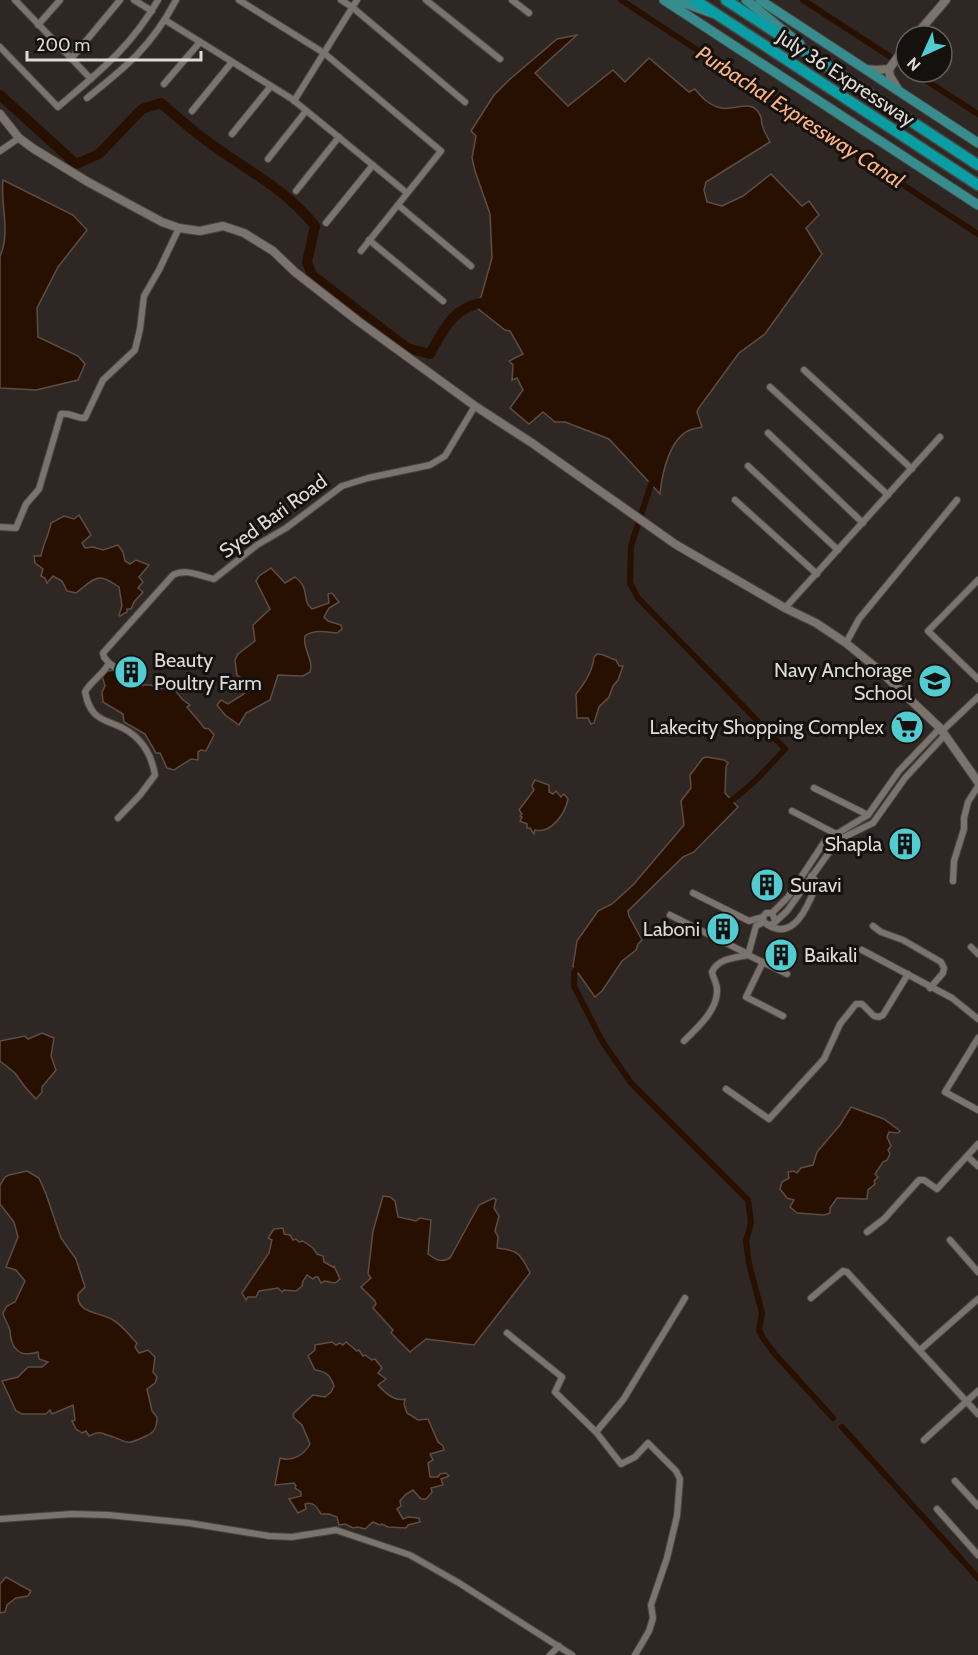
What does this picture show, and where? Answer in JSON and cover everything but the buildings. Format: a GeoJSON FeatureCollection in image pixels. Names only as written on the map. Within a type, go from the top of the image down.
{"type":"FeatureCollection","features":[{"type":"Feature","properties":{"kind":"highway","name":"July 36 Expressway"},"geometry":{"type":"LineString","coordinates":[[695,0],[978,185]]}},
{"type":"Feature","properties":{"kind":"highway","name":"July 36 Expressway"},"geometry":{"type":"LineString","coordinates":[[726,0],[978,165]]}},
{"type":"Feature","properties":{"kind":"main road"},"geometry":{"type":"LineString","coordinates":[[664,0],[978,205]]}},
{"type":"Feature","properties":{"kind":"main road"},"geometry":{"type":"LineString","coordinates":[[676,0],[717,15]]}},
{"type":"Feature","properties":{"kind":"main road"},"geometry":{"type":"LineString","coordinates":[[746,0],[821,63]]}},
{"type":"Feature","properties":{"kind":"main road"},"geometry":{"type":"LineString","coordinates":[[760,0],[978,143]]}},
{"type":"Feature","properties":{"kind":"street"},"geometry":{"type":"LineString","coordinates":[[15,0],[91,79]]}},
{"type":"Feature","properties":{"kind":"street"},"geometry":{"type":"LineString","coordinates":[[39,25],[60,0]]}},
{"type":"Feature","properties":{"kind":"street"},"geometry":{"type":"LineString","coordinates":[[70,58],[120,0]]}},
{"type":"Feature","properties":{"kind":"street"},"geometry":{"type":"LineString","coordinates":[[134,0],[152,11]]}},
{"type":"Feature","properties":{"kind":"street"},"geometry":{"type":"LineString","coordinates":[[0,47],[58,107],[123,50],[158,0]]}},
{"type":"Feature","properties":{"kind":"street"},"geometry":{"type":"LineString","coordinates":[[87,98],[134,60],[165,20],[176,0]]}},
{"type":"Feature","properties":{"kind":"street"},"geometry":{"type":"LineString","coordinates":[[239,0],[324,53],[441,151],[360,251]]}},
{"type":"Feature","properties":{"kind":"street"},"geometry":{"type":"LineString","coordinates":[[341,0],[465,102]]}},
{"type":"Feature","properties":{"kind":"street"},"geometry":{"type":"LineString","coordinates":[[294,101],[357,0]]}},
{"type":"Feature","properties":{"kind":"street"},"geometry":{"type":"LineString","coordinates":[[426,0],[500,59]]}},
{"type":"Feature","properties":{"kind":"street"},"geometry":{"type":"LineString","coordinates":[[512,0],[528,13]]}},
{"type":"Feature","properties":{"kind":"street"},"geometry":{"type":"LineString","coordinates":[[925,24],[946,0]]}},
{"type":"Feature","properties":{"kind":"street"},"geometry":{"type":"LineString","coordinates":[[165,20],[294,101],[408,193]]}},
{"type":"Feature","properties":{"kind":"street"},"geometry":{"type":"LineString","coordinates":[[164,84],[200,42]]}},
{"type":"Feature","properties":{"kind":"street"},"geometry":{"type":"LineString","coordinates":[[123,50],[134,60]]}},
{"type":"Feature","properties":{"kind":"street"},"geometry":{"type":"LineString","coordinates":[[192,111],[232,62]]}},
{"type":"Feature","properties":{"kind":"street"},"geometry":{"type":"LineString","coordinates":[[894,62],[889,69],[890,76],[900,92]]}},
{"type":"Feature","properties":{"kind":"street"},"geometry":{"type":"LineString","coordinates":[[865,69],[889,69]]}},
{"type":"Feature","properties":{"kind":"street"},"geometry":{"type":"LineString","coordinates":[[232,134],[271,86]]}},
{"type":"Feature","properties":{"kind":"street"},"geometry":{"type":"LineString","coordinates":[[268,159],[306,111]]}},
{"type":"Feature","properties":{"kind":"street"},"geometry":{"type":"LineString","coordinates":[[0,114],[19,138],[88,182],[162,222],[179,228],[200,231],[223,226],[244,233],[273,251],[295,272],[358,321],[475,406],[532,443],[675,544],[785,608],[816,623],[846,643],[942,731],[978,784],[968,802],[964,829],[954,861],[953,881]]}},
{"type":"Feature","properties":{"kind":"street"},"geometry":{"type":"LineString","coordinates":[[296,191],[339,137]]}},
{"type":"Feature","properties":{"kind":"street"},"geometry":{"type":"LineString","coordinates":[[0,151],[19,138]]}},
{"type":"Feature","properties":{"kind":"street"},"geometry":{"type":"LineString","coordinates":[[326,223],[373,165]]}},
{"type":"Feature","properties":{"kind":"street"},"geometry":{"type":"LineString","coordinates":[[398,205],[471,266]]}},
{"type":"Feature","properties":{"kind":"street"},"geometry":{"type":"LineString","coordinates":[[0,527],[16,528],[26,504],[39,489],[61,414],[66,413],[85,418],[103,380],[135,350],[144,296],[179,228]]}},
{"type":"Feature","properties":{"kind":"street"},"geometry":{"type":"LineString","coordinates":[[369,240],[443,301]]}},
{"type":"Feature","properties":{"kind":"street"},"geometry":{"type":"LineString","coordinates":[[804,370],[912,469]]}},
{"type":"Feature","properties":{"kind":"street"},"geometry":{"type":"LineString","coordinates":[[771,387],[888,495]]}},
{"type":"Feature","properties":{"kind":"street","name":"Syed Bari Road"},"geometry":{"type":"LineString","coordinates":[[118,818],[155,775],[153,760],[141,741],[127,730],[103,720],[88,705],[85,692],[109,663],[103,653],[173,575],[180,571],[214,579],[251,549],[293,524],[342,486],[430,465],[445,456],[475,406]]}},
{"type":"Feature","properties":{"kind":"street"},"geometry":{"type":"LineString","coordinates":[[768,433],[863,523]]}},
{"type":"Feature","properties":{"kind":"street"},"geometry":{"type":"LineString","coordinates":[[785,608],[940,437]]}},
{"type":"Feature","properties":{"kind":"street"},"geometry":{"type":"LineString","coordinates":[[748,466],[838,550]]}},
{"type":"Feature","properties":{"kind":"street"},"geometry":{"type":"LineString","coordinates":[[735,500],[817,574]]}},
{"type":"Feature","properties":{"kind":"street"},"geometry":{"type":"LineString","coordinates":[[846,643],[859,619],[957,501]]}},
{"type":"Feature","properties":{"kind":"street"},"geometry":{"type":"LineString","coordinates":[[978,580],[928,631],[978,679]]}},
{"type":"Feature","properties":{"kind":"street"},"geometry":{"type":"LineString","coordinates":[[109,663],[122,673]]}},
{"type":"Feature","properties":{"kind":"street"},"geometry":{"type":"LineString","coordinates":[[693,893],[749,921],[765,921],[773,924],[787,911],[825,841],[868,815],[899,771],[978,697]]}},
{"type":"Feature","properties":{"kind":"street"},"geometry":{"type":"LineString","coordinates":[[765,921],[766,913],[772,913],[780,907],[838,840],[873,824],[904,778],[942,731]]}},
{"type":"Feature","properties":{"kind":"street"},"geometry":{"type":"LineString","coordinates":[[899,771],[904,778]]}},
{"type":"Feature","properties":{"kind":"street"},"geometry":{"type":"LineString","coordinates":[[814,788],[868,815]]}},
{"type":"Feature","properties":{"kind":"street"},"geometry":{"type":"LineString","coordinates":[[884,793],[890,797]]}},
{"type":"Feature","properties":{"kind":"street"},"geometry":{"type":"LineString","coordinates":[[792,811],[836,834]]}},
{"type":"Feature","properties":{"kind":"street"},"geometry":{"type":"LineString","coordinates":[[855,823],[859,830]]}},
{"type":"Feature","properties":{"kind":"street"},"geometry":{"type":"LineString","coordinates":[[765,921],[776,930],[784,931],[793,925],[816,886],[809,874]]}},
{"type":"Feature","properties":{"kind":"street"},"geometry":{"type":"LineString","coordinates":[[772,913],[776,920]]}},
{"type":"Feature","properties":{"kind":"street"},"geometry":{"type":"LineString","coordinates":[[670,915],[787,975]]}},
{"type":"Feature","properties":{"kind":"street"},"geometry":{"type":"LineString","coordinates":[[748,954],[756,926],[765,921]]}},
{"type":"Feature","properties":{"kind":"street"},"geometry":{"type":"LineString","coordinates":[[873,926],[942,962],[943,973],[930,988]]}},
{"type":"Feature","properties":{"kind":"street"},"geometry":{"type":"LineString","coordinates":[[971,947],[978,954]]}},
{"type":"Feature","properties":{"kind":"street"},"geometry":{"type":"LineString","coordinates":[[862,950],[952,998],[978,1019]]}},
{"type":"Feature","properties":{"kind":"street"},"geometry":{"type":"LineString","coordinates":[[684,1041],[711,1010],[717,988],[712,972],[714,966],[719,962],[748,954]]}},
{"type":"Feature","properties":{"kind":"street"},"geometry":{"type":"LineString","coordinates":[[763,962],[746,997],[783,1016]]}},
{"type":"Feature","properties":{"kind":"street"},"geometry":{"type":"LineString","coordinates":[[726,1089],[770,1119],[824,1059],[840,1024],[856,1004],[862,1004],[874,1016],[883,1015],[909,974]]}},
{"type":"Feature","properties":{"kind":"street"},"geometry":{"type":"LineString","coordinates":[[978,1038],[945,1092],[978,1110]]}},
{"type":"Feature","properties":{"kind":"street"},"geometry":{"type":"LineString","coordinates":[[867,1232],[884,1219],[919,1180],[924,1180],[937,1189],[978,1144]]}},
{"type":"Feature","properties":{"kind":"street"},"geometry":{"type":"LineString","coordinates":[[968,1156],[978,1166]]}},
{"type":"Feature","properties":{"kind":"street"},"geometry":{"type":"LineString","coordinates":[[950,1240],[978,1272]]}},
{"type":"Feature","properties":{"kind":"street"},"geometry":{"type":"LineString","coordinates":[[811,1298],[837,1275],[843,1271],[847,1272],[978,1414]]}},
{"type":"Feature","properties":{"kind":"street"},"geometry":{"type":"LineString","coordinates":[[596,1432],[623,1400],[685,1298]]}},
{"type":"Feature","properties":{"kind":"street"},"geometry":{"type":"LineString","coordinates":[[920,1350],[978,1299]]}},
{"type":"Feature","properties":{"kind":"street"},"geometry":{"type":"LineString","coordinates":[[507,1333],[562,1377],[555,1392],[596,1432],[621,1464],[635,1457],[648,1443],[680,1479],[677,1516],[667,1558],[651,1605],[653,1618],[650,1631],[635,1655]]}},
{"type":"Feature","properties":{"kind":"street"},"geometry":{"type":"LineString","coordinates":[[924,1440],[978,1391]]}},
{"type":"Feature","properties":{"kind":"street"},"geometry":{"type":"LineString","coordinates":[[955,1481],[977,1504]]}},
{"type":"Feature","properties":{"kind":"street"},"geometry":{"type":"LineString","coordinates":[[937,1509],[978,1555]]}},
{"type":"Feature","properties":{"kind":"street"},"geometry":{"type":"LineString","coordinates":[[0,1519],[72,1514],[108,1515],[292,1537],[336,1530],[410,1555],[572,1655]]}},
{"type":"Feature","properties":{"kind":"street"},"geometry":{"type":"LineString","coordinates":[[549,1655],[559,1646]]}},
{"type":"Feature","properties":{"kind":"shaded area"},"geometry":{"type":"Polygon","coordinates":[[[577,35],[535,73],[568,106],[613,70],[625,82],[649,58],[689,92],[695,89],[713,105],[721,108],[748,106],[757,110],[761,116],[763,128],[770,142],[706,182],[704,190],[707,202],[722,206],[743,196],[771,174],[802,206],[809,201],[819,215],[806,228],[822,254],[765,334],[739,353],[698,409],[702,427],[685,433],[678,439],[665,466],[660,494],[609,439],[565,422],[555,422],[543,412],[529,424],[510,408],[523,390],[517,378],[512,380],[513,365],[509,361],[523,354],[510,331],[505,330],[472,304],[481,297],[492,258],[490,214],[472,158],[476,136],[471,131],[494,95],[509,80],[557,39],[577,35]]]}},
{"type":"Feature","properties":{"kind":"shaded area"},"geometry":{"type":"Polygon","coordinates":[[[3,180],[73,215],[87,230],[58,267],[37,308],[38,337],[78,356],[85,364],[78,380],[36,390],[0,388],[0,256],[5,238],[3,180]]]}},
{"type":"Feature","properties":{"kind":"shaded area"},"geometry":{"type":"Polygon","coordinates":[[[79,515],[91,535],[82,543],[85,548],[93,547],[103,550],[118,545],[125,561],[130,564],[136,560],[149,565],[139,577],[143,582],[138,588],[143,592],[131,609],[127,609],[127,612],[120,616],[122,606],[119,587],[112,582],[97,578],[76,593],[67,591],[62,581],[53,576],[47,583],[41,576],[43,569],[35,563],[34,556],[41,556],[51,523],[64,516],[74,519],[79,515]]]}},
{"type":"Feature","properties":{"kind":"shaded area"},"geometry":{"type":"Polygon","coordinates":[[[271,568],[285,583],[295,577],[300,582],[312,609],[329,603],[328,594],[332,593],[339,602],[329,608],[324,617],[328,621],[341,625],[342,629],[337,633],[316,632],[305,636],[310,672],[303,676],[278,675],[270,700],[246,713],[239,725],[225,715],[217,705],[221,700],[228,704],[248,689],[246,681],[237,675],[235,660],[238,654],[255,641],[253,625],[270,609],[256,581],[259,576],[271,568]]]}},
{"type":"Feature","properties":{"kind":"shaded area"},"geometry":{"type":"Polygon","coordinates":[[[597,654],[616,660],[619,666],[623,666],[609,697],[599,707],[594,723],[591,724],[588,718],[577,718],[576,694],[588,677],[597,654]]]}},
{"type":"Feature","properties":{"kind":"shaded area"},"geometry":{"type":"Polygon","coordinates":[[[117,669],[121,677],[131,684],[134,681],[139,685],[151,685],[159,689],[166,688],[167,685],[176,685],[174,689],[190,705],[187,707],[204,728],[209,729],[214,735],[206,751],[198,752],[198,760],[191,759],[174,770],[167,768],[160,753],[156,753],[145,734],[124,722],[123,714],[103,702],[102,692],[105,686],[102,676],[105,672],[117,669]]]}},
{"type":"Feature","properties":{"kind":"shaded area"},"geometry":{"type":"Polygon","coordinates":[[[703,758],[728,763],[725,793],[738,807],[694,852],[683,857],[628,911],[642,940],[636,950],[622,961],[602,991],[595,997],[573,966],[577,941],[598,911],[612,904],[633,885],[684,825],[681,801],[691,788],[690,775],[703,758]]]}},
{"type":"Feature","properties":{"kind":"shaded area"},"geometry":{"type":"Polygon","coordinates":[[[535,780],[549,785],[549,792],[553,794],[556,791],[561,797],[564,794],[568,799],[564,811],[556,822],[546,829],[535,830],[534,834],[530,828],[527,828],[527,824],[520,821],[522,814],[519,810],[534,790],[532,786],[535,780]]]}},
{"type":"Feature","properties":{"kind":"shaded area"},"geometry":{"type":"Polygon","coordinates":[[[42,1033],[54,1038],[51,1056],[56,1070],[42,1087],[42,1092],[36,1099],[15,1073],[0,1061],[0,1041],[25,1036],[28,1039],[42,1033]]]}},
{"type":"Feature","properties":{"kind":"shaded area"},"geometry":{"type":"Polygon","coordinates":[[[851,1107],[884,1119],[900,1131],[898,1133],[889,1132],[887,1137],[891,1146],[888,1150],[890,1154],[875,1174],[878,1177],[874,1181],[875,1184],[868,1190],[867,1199],[837,1198],[830,1208],[830,1213],[824,1215],[797,1213],[790,1207],[794,1200],[787,1198],[780,1189],[782,1182],[789,1178],[788,1172],[797,1173],[801,1168],[813,1165],[817,1152],[840,1125],[851,1107]]]}},
{"type":"Feature","properties":{"kind":"shaded area"},"geometry":{"type":"Polygon","coordinates":[[[27,1171],[39,1178],[61,1238],[76,1259],[85,1287],[78,1294],[78,1301],[90,1312],[108,1317],[122,1327],[137,1343],[135,1347],[139,1353],[148,1350],[155,1357],[153,1372],[157,1377],[155,1383],[147,1389],[152,1411],[157,1417],[157,1424],[152,1433],[138,1440],[125,1442],[101,1433],[89,1436],[86,1431],[82,1433],[76,1429],[72,1421],[75,1420],[73,1405],[52,1414],[50,1410],[46,1414],[22,1414],[16,1411],[2,1381],[18,1377],[28,1367],[42,1367],[48,1362],[39,1359],[38,1352],[21,1353],[15,1347],[3,1313],[7,1306],[15,1302],[25,1281],[16,1270],[6,1267],[18,1237],[14,1222],[0,1204],[0,1185],[5,1177],[27,1171]]]}},
{"type":"Feature","properties":{"kind":"shaded area"},"geometry":{"type":"Polygon","coordinates":[[[383,1196],[395,1201],[398,1217],[416,1221],[420,1218],[431,1220],[428,1254],[441,1261],[450,1258],[479,1205],[494,1198],[496,1200],[494,1208],[499,1216],[495,1231],[498,1237],[497,1248],[518,1254],[530,1273],[474,1345],[426,1339],[410,1352],[391,1333],[393,1330],[373,1308],[375,1301],[361,1287],[371,1278],[368,1274],[373,1231],[383,1196]]]}},
{"type":"Feature","properties":{"kind":"shaded area"},"geometry":{"type":"Polygon","coordinates":[[[283,1228],[284,1234],[290,1235],[293,1240],[303,1241],[317,1254],[323,1256],[324,1262],[334,1266],[340,1279],[335,1283],[325,1281],[321,1283],[318,1277],[313,1279],[307,1275],[302,1286],[296,1291],[284,1290],[282,1292],[278,1288],[259,1291],[256,1297],[248,1297],[246,1300],[242,1293],[269,1253],[272,1240],[268,1238],[274,1229],[283,1228]]]}},
{"type":"Feature","properties":{"kind":"shaded area"},"geometry":{"type":"Polygon","coordinates":[[[332,1342],[336,1345],[340,1343],[343,1345],[346,1342],[357,1351],[359,1350],[363,1356],[375,1359],[382,1368],[378,1373],[386,1379],[378,1385],[394,1398],[405,1399],[407,1413],[418,1420],[428,1419],[438,1442],[443,1446],[444,1450],[430,1454],[433,1460],[428,1463],[430,1477],[438,1477],[446,1473],[449,1476],[441,1479],[443,1485],[431,1488],[432,1492],[426,1499],[421,1499],[413,1490],[400,1501],[401,1506],[397,1509],[403,1519],[419,1518],[420,1522],[408,1525],[406,1528],[388,1527],[373,1522],[365,1529],[353,1528],[345,1524],[339,1525],[337,1517],[321,1514],[310,1503],[305,1504],[306,1509],[298,1513],[289,1499],[301,1496],[301,1492],[295,1488],[294,1483],[275,1485],[280,1458],[297,1457],[310,1444],[302,1425],[293,1417],[294,1413],[313,1395],[325,1397],[334,1386],[328,1375],[315,1370],[308,1356],[315,1350],[315,1345],[332,1342]]]}},
{"type":"Feature","properties":{"kind":"shaded area"},"geometry":{"type":"Polygon","coordinates":[[[6,1577],[31,1591],[28,1596],[16,1598],[7,1605],[5,1612],[0,1613],[0,1584],[6,1577]]]}},
{"type":"Feature","properties":{"kind":"waterway","name":"Purbachal Expressway Canal"},"geometry":{"type":"LineString","coordinates":[[621,0],[978,234]]}},
{"type":"Feature","properties":{"kind":"waterway","name":"Purbachal Expressway Canal"},"geometry":{"type":"LineString","coordinates":[[803,0],[894,59]]}},
{"type":"Feature","properties":{"kind":"waterway","name":"Purbachal Expressway Canal"},"geometry":{"type":"LineString","coordinates":[[932,84],[978,114]]}},
{"type":"Feature","properties":{"kind":"waterway"},"geometry":{"type":"LineString","coordinates":[[0,95],[76,164],[99,154],[142,109],[161,103],[204,139],[266,181],[304,213],[315,226],[307,262],[312,275],[407,348],[430,354],[445,327],[458,313],[475,304],[486,302]]}},
{"type":"Feature","properties":{"kind":"waterway"},"geometry":{"type":"LineString","coordinates":[[653,478],[631,546],[630,583],[638,598],[785,749],[750,786],[726,804]]}},
{"type":"Feature","properties":{"kind":"waterway"},"geometry":{"type":"LineString","coordinates":[[580,963],[574,973],[574,986],[602,1041],[631,1083],[748,1200],[751,1223],[746,1241],[749,1264],[762,1313],[759,1330],[774,1353],[833,1418]]}},
{"type":"Feature","properties":{"kind":"waterway"},"geometry":{"type":"LineString","coordinates":[[842,1427],[978,1578]]}},
{"type":"Feature","properties":{"kind":"place","name":"Beauty Poultry Farm"},"geometry":{"type":"Point","coordinates":[131,672]}},
{"type":"Feature","properties":{"kind":"place","name":"Navy Anchorage School"},"geometry":{"type":"Point","coordinates":[935,681]}},
{"type":"Feature","properties":{"kind":"place","name":"Lakecity Shopping Complex"},"geometry":{"type":"Point","coordinates":[907,727]}},
{"type":"Feature","properties":{"kind":"place","name":"Shapla"},"geometry":{"type":"Point","coordinates":[905,844]}},
{"type":"Feature","properties":{"kind":"place","name":"Suravi"},"geometry":{"type":"Point","coordinates":[767,885]}},
{"type":"Feature","properties":{"kind":"place","name":"Laboni"},"geometry":{"type":"Point","coordinates":[723,929]}},
{"type":"Feature","properties":{"kind":"place","name":"Baikali"},"geometry":{"type":"Point","coordinates":[781,955]}}]}
